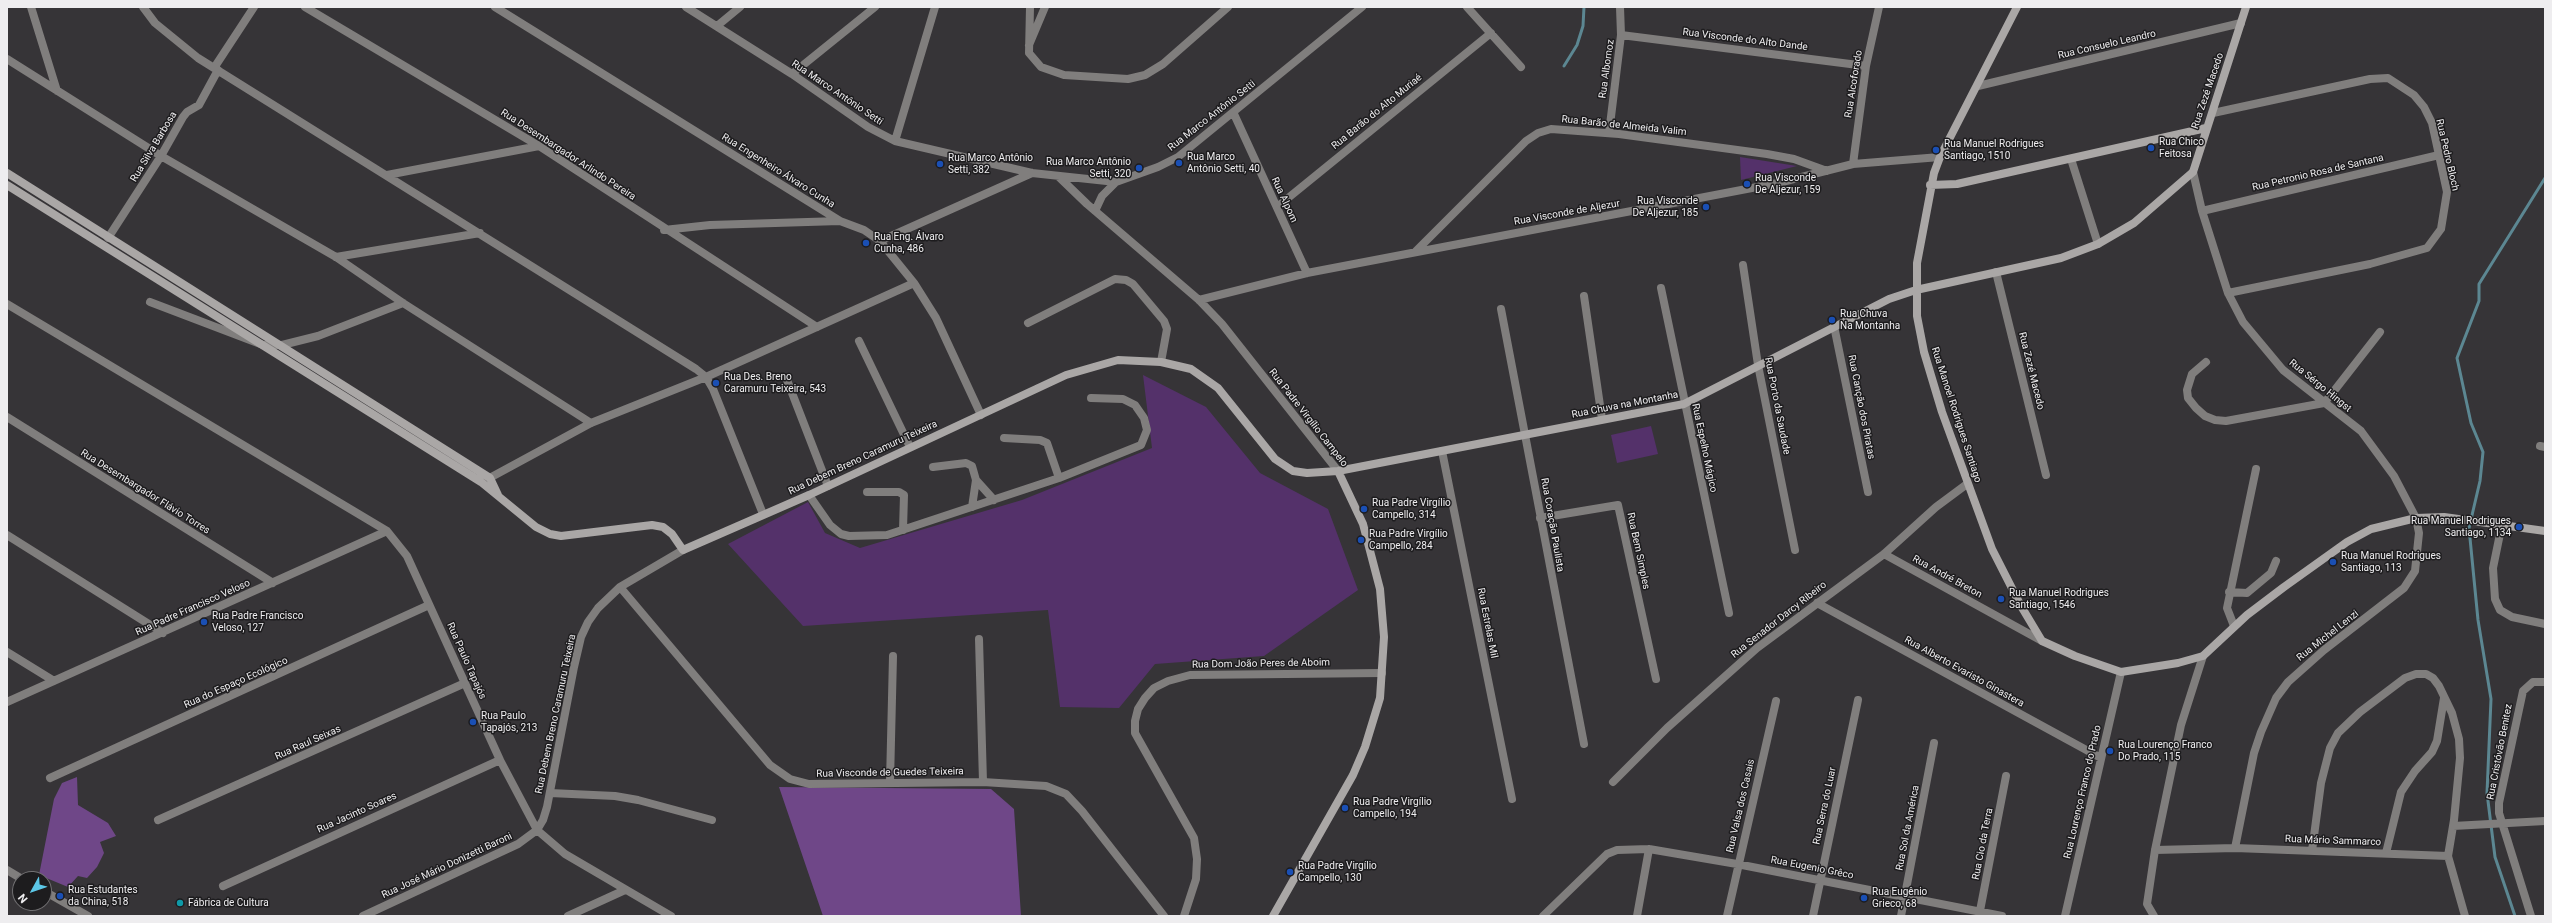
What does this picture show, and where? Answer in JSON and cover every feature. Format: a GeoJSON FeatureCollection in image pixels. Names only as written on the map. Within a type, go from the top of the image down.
{"type":"FeatureCollection","features":[{"type":"Feature","properties":{"kind":"street"},"geometry":{"type":"LineString","coordinates":[[32,7],[57,91]]}},
{"type":"Feature","properties":{"kind":"street"},"geometry":{"type":"LineString","coordinates":[[143,7],[155,23],[177,42],[216,69],[480,233],[706,377],[720,406],[763,514]]}},
{"type":"Feature","properties":{"kind":"street","name":"Rua Silva Barbosa"},"geometry":{"type":"LineString","coordinates":[[108,238],[161,156],[185,114],[199,105],[216,69],[254,7]]}},
{"type":"Feature","properties":{"kind":"street","name":"Rua Desembargador Arlindo Pereira"},"geometry":{"type":"LineString","coordinates":[[305,7],[539,146],[664,230],[817,327]]}},
{"type":"Feature","properties":{"kind":"street","name":"Rua Engenheiro Álvaro Cunha"},"geometry":{"type":"LineString","coordinates":[[495,7],[840,221],[864,230],[880,241],[914,283],[936,318],[981,415]]}},
{"type":"Feature","properties":{"kind":"street","name":"Rua Marco Antônio Setti"},"geometry":{"type":"LineString","coordinates":[[686,7],[792,74],[868,127],[895,141],[1032,173],[1116,182],[1158,168],[1178,157],[1234,114],[1362,7]]}},
{"type":"Feature","properties":{"kind":"street"},"geometry":{"type":"LineString","coordinates":[[716,26],[740,7]]}},
{"type":"Feature","properties":{"kind":"street"},"geometry":{"type":"LineString","coordinates":[[792,74],[875,7]]}},
{"type":"Feature","properties":{"kind":"street"},"geometry":{"type":"LineString","coordinates":[[895,141],[935,7]]}},
{"type":"Feature","properties":{"kind":"street"},"geometry":{"type":"LineString","coordinates":[[1030,7],[1029,46],[1032,58],[1041,67],[1064,75],[1128,79],[1145,75],[1163,64],[1228,7]]}},
{"type":"Feature","properties":{"kind":"street"},"geometry":{"type":"LineString","coordinates":[[1029,46],[1045,7]]}},
{"type":"Feature","properties":{"kind":"street"},"geometry":{"type":"LineString","coordinates":[[1467,7],[1521,67]]}},
{"type":"Feature","properties":{"kind":"street","name":"Rua Albornoz"},"geometry":{"type":"LineString","coordinates":[[1609,133],[1621,34],[1620,7]]}},
{"type":"Feature","properties":{"kind":"street","name":"Rua Alcoforado"},"geometry":{"type":"LineString","coordinates":[[1853,164],[1866,66],[1879,7]]}},
{"type":"Feature","properties":{"kind":"street","name":"Rua Manoel Rodrigues Santiago"},"geometry":{"type":"LineString","coordinates":[[2017,7],[1978,86],[1940,157],[1930,185],[1917,263],[1917,316],[1924,352],[1967,484],[1992,549],[2021,606],[2042,641]]}},
{"type":"Feature","properties":{"kind":"street","name":"Rua Zezé Macedo"},"geometry":{"type":"LineString","coordinates":[[2193,172],[2246,7]]}},
{"type":"Feature","properties":{"kind":"street","name":"Rua Consuelo Leandro"},"geometry":{"type":"LineString","coordinates":[[1978,86],[2241,23]]}},
{"type":"Feature","properties":{"kind":"street","name":"Rua Barão do Alto Muriaé"},"geometry":{"type":"LineString","coordinates":[[1277,207],[1491,33]]}},
{"type":"Feature","properties":{"kind":"street","name":"Rua Visconde do Alto Dande"},"geometry":{"type":"LineString","coordinates":[[1621,34],[1866,66]]}},
{"type":"Feature","properties":{"kind":"street"},"geometry":{"type":"LineString","coordinates":[[7,59],[161,156],[336,256],[403,303],[591,423]]}},
{"type":"Feature","properties":{"kind":"street","name":"Rua Pedro Bloch"},"geometry":{"type":"LineString","coordinates":[[2213,113],[2370,79],[2388,78],[2414,95],[2424,107],[2432,123],[2447,192],[2441,229],[2427,248],[2370,264],[2228,293]]}},
{"type":"Feature","properties":{"kind":"street","name":"Rua Alpom"},"geometry":{"type":"LineString","coordinates":[[1234,114],[1307,273]]}},
{"type":"Feature","properties":{"kind":"street"},"geometry":{"type":"LineString","coordinates":[[1930,185],[1958,184],[2206,128]]}},
{"type":"Feature","properties":{"kind":"street","name":"Rua Barão de Almeida Valim"},"geometry":{"type":"LineString","coordinates":[[1416,251],[1526,141],[1538,133],[1551,129],[1609,133],[1767,154],[1794,159],[1827,171]]}},
{"type":"Feature","properties":{"kind":"street"},"geometry":{"type":"LineString","coordinates":[[387,175],[539,146]]}},
{"type":"Feature","properties":{"kind":"street","name":"Rua Petronio Rosa de Santana"},"geometry":{"type":"LineString","coordinates":[[2202,211],[2439,155]]}},
{"type":"Feature","properties":{"kind":"street","name":"Rua Visconde de Aljezur"},"geometry":{"type":"LineString","coordinates":[[1199,300],[1307,273],[1778,183],[1853,164],[1940,157]]}},
{"type":"Feature","properties":{"kind":"street"},"geometry":{"type":"LineString","coordinates":[[2071,159],[2098,244]]}},
{"type":"Feature","properties":{"kind":"street"},"geometry":{"type":"LineString","coordinates":[[1916,290],[2061,258],[2098,244],[2134,223],[2193,172]]}},
{"type":"Feature","properties":{"kind":"street","name":"Rua Sérgo Hingst"},"geometry":{"type":"LineString","coordinates":[[2193,172],[2202,211],[2228,293],[2243,322],[2283,370],[2329,397],[2361,432],[2394,476],[2416,518]]}},
{"type":"Feature","properties":{"kind":"street"},"geometry":{"type":"LineString","coordinates":[[7,173],[108,238],[282,345],[490,478],[499,498]]}},
{"type":"Feature","properties":{"kind":"street"},"geometry":{"type":"LineString","coordinates":[[880,241],[1032,173]]}},
{"type":"Feature","properties":{"kind":"street","name":"Rua Padre Virgílio Campelo"},"geometry":{"type":"LineString","coordinates":[[1059,177],[1095,211],[1199,300],[1222,324],[1338,471],[1363,524],[1374,560],[1380,589],[1384,637],[1380,698],[1365,747],[1354,775],[1274,916]]}},
{"type":"Feature","properties":{"kind":"street"},"geometry":{"type":"LineString","coordinates":[[1095,211],[1102,196],[1116,182]]}},
{"type":"Feature","properties":{"kind":"street"},"geometry":{"type":"LineString","coordinates":[[7,186],[481,482],[525,520],[550,534],[584,535],[652,525],[663,527],[672,534],[683,550]]}},
{"type":"Feature","properties":{"kind":"street"},"geometry":{"type":"LineString","coordinates":[[664,230],[710,225],[840,221]]}},
{"type":"Feature","properties":{"kind":"street"},"geometry":{"type":"LineString","coordinates":[[336,256],[480,233]]}},
{"type":"Feature","properties":{"kind":"street","name":"Rua Porto da Saudade"},"geometry":{"type":"LineString","coordinates":[[1743,265],[1758,365],[1795,550]]}},
{"type":"Feature","properties":{"kind":"street","name":"Rua Zezé Macedo"},"geometry":{"type":"LineString","coordinates":[[1996,272],[2046,476]]}},
{"type":"Feature","properties":{"kind":"street"},"geometry":{"type":"LineString","coordinates":[[1028,324],[1115,279],[1126,280],[1133,284],[1164,321],[1167,329],[1161,362]]}},
{"type":"Feature","properties":{"kind":"street"},"geometry":{"type":"LineString","coordinates":[[481,482],[591,423],[706,377],[914,283]]}},
{"type":"Feature","properties":{"kind":"street","name":"Rua Espelho Mágico"},"geometry":{"type":"LineString","coordinates":[[1661,288],[1684,404],[1729,613]]}},
{"type":"Feature","properties":{"kind":"street","name":"Rua Chuva na Montanha"},"geometry":{"type":"LineString","coordinates":[[1338,471],[1684,404],[1834,326],[1889,299],[1916,290]]}},
{"type":"Feature","properties":{"kind":"street"},"geometry":{"type":"LineString","coordinates":[[1584,296],[1602,419]]}},
{"type":"Feature","properties":{"kind":"street"},"geometry":{"type":"LineString","coordinates":[[150,302],[263,345],[282,345],[332,331],[403,303]]}},
{"type":"Feature","properties":{"kind":"street","name":"Rua Paulo Tapajós"},"geometry":{"type":"LineString","coordinates":[[7,304],[387,531],[402,549],[430,605],[500,760],[537,830],[565,854],[624,890],[672,916]]}},
{"type":"Feature","properties":{"kind":"street","name":"Rua Coração Paulista"},"geometry":{"type":"LineString","coordinates":[[1501,309],[1584,744]]}},
{"type":"Feature","properties":{"kind":"street","name":"Rua Canção dos Piratas"},"geometry":{"type":"LineString","coordinates":[[1834,326],[1868,492]]}},
{"type":"Feature","properties":{"kind":"street"},"geometry":{"type":"LineString","coordinates":[[2206,362],[2192,374],[2187,390],[2188,398],[2196,408],[2206,416],[2215,420],[2226,421],[2329,397],[2380,332]]}},
{"type":"Feature","properties":{"kind":"street"},"geometry":{"type":"LineString","coordinates":[[859,341],[910,447]]}},
{"type":"Feature","properties":{"kind":"street","name":"Rua Debem Breno Caramuru Teixeira"},"geometry":{"type":"LineString","coordinates":[[537,830],[543,820],[550,793],[581,637],[598,608],[620,587],[683,550],[809,495],[1066,376],[1100,364],[1137,359],[1161,362],[1191,369],[1218,388],[1274,459],[1284,467],[1293,471],[1307,473],[1338,471]]}},
{"type":"Feature","properties":{"kind":"street"},"geometry":{"type":"LineString","coordinates":[[787,380],[828,486]]}},
{"type":"Feature","properties":{"kind":"street"},"geometry":{"type":"LineString","coordinates":[[809,495],[830,525],[841,534],[887,535],[1059,478],[1130,452],[1141,446],[1145,440],[1147,430],[1144,418],[1135,405],[1123,399],[1091,398]]}},
{"type":"Feature","properties":{"kind":"street","name":"Rua Desembargador Flávio Torres"},"geometry":{"type":"LineString","coordinates":[[7,417],[273,583]]}},
{"type":"Feature","properties":{"kind":"street"},"geometry":{"type":"LineString","coordinates":[[1004,438],[1040,440],[1047,443],[1050,447],[1059,478]]}},
{"type":"Feature","properties":{"kind":"street","name":"Rua Estrelas Mil"},"geometry":{"type":"LineString","coordinates":[[1442,451],[1512,799]]}},
{"type":"Feature","properties":{"kind":"street"},"geometry":{"type":"LineString","coordinates":[[933,467],[966,463],[974,470],[976,480],[972,507]]}},
{"type":"Feature","properties":{"kind":"street"},"geometry":{"type":"LineString","coordinates":[[2234,626],[2227,608],[2229,592],[2256,469]]}},
{"type":"Feature","properties":{"kind":"street"},"geometry":{"type":"LineString","coordinates":[[976,480],[994,500]]}},
{"type":"Feature","properties":{"kind":"street","name":"Rua Senador Darcy Ribeiro"},"geometry":{"type":"LineString","coordinates":[[1613,782],[1667,728],[1757,648],[1884,554],[1936,507],[1967,484]]}},
{"type":"Feature","properties":{"kind":"street"},"geometry":{"type":"LineString","coordinates":[[867,492],[899,492],[904,495],[902,530]]}},
{"type":"Feature","properties":{"kind":"street","name":"Rua Bem Simples"},"geometry":{"type":"LineString","coordinates":[[1540,518],[1618,505],[1656,679]]}},
{"type":"Feature","properties":{"kind":"street"},"geometry":{"type":"LineString","coordinates":[[2154,916],[2147,904],[2155,850],[2181,725],[2203,656],[2234,626],[2347,542],[2371,529],[2416,518],[2444,516],[2545,531]]}},
{"type":"Feature","properties":{"kind":"street","name":"Rua Michel Lenzi"},"geometry":{"type":"LineString","coordinates":[[2235,848],[2254,753],[2261,732],[2276,698],[2301,670],[2404,588],[2412,578],[2418,556],[2419,533],[2416,518]]}},
{"type":"Feature","properties":{"kind":"street"},"geometry":{"type":"LineString","coordinates":[[2502,524],[2493,568],[2495,599],[2500,610],[2512,617],[2545,624]]}},
{"type":"Feature","properties":{"kind":"street","name":"Rua Padre Francisco Veloso"},"geometry":{"type":"LineString","coordinates":[[7,702],[387,531]]}},
{"type":"Feature","properties":{"kind":"street"},"geometry":{"type":"LineString","coordinates":[[7,536],[163,633]]}},
{"type":"Feature","properties":{"kind":"street","name":"Rua André Breton"},"geometry":{"type":"LineString","coordinates":[[1884,554],[2042,641]]}},
{"type":"Feature","properties":{"kind":"street"},"geometry":{"type":"LineString","coordinates":[[2229,592],[2247,593],[2271,573],[2276,561]]}},
{"type":"Feature","properties":{"kind":"street","name":"Rua Visconde de Guedes Teixeira"},"geometry":{"type":"LineString","coordinates":[[620,587],[770,765],[790,779],[809,784],[983,782],[1046,786],[1066,794],[1082,811],[1164,916]]}},
{"type":"Feature","properties":{"kind":"street","name":"Rua Alberto Evaristo Ginastera"},"geometry":{"type":"LineString","coordinates":[[1817,603],[2101,758]]}},
{"type":"Feature","properties":{"kind":"street","name":"Rua do Espaço Ecológico"},"geometry":{"type":"LineString","coordinates":[[50,778],[430,605]]}},
{"type":"Feature","properties":{"kind":"street"},"geometry":{"type":"LineString","coordinates":[[980,639],[983,782]]}},
{"type":"Feature","properties":{"kind":"street"},"geometry":{"type":"LineString","coordinates":[[2042,641],[2075,656],[2121,672],[2178,663],[2203,656]]}},
{"type":"Feature","properties":{"kind":"street"},"geometry":{"type":"LineString","coordinates":[[7,652],[54,681]]}},
{"type":"Feature","properties":{"kind":"street"},"geometry":{"type":"LineString","coordinates":[[890,782],[892,656]]}},
{"type":"Feature","properties":{"kind":"street","name":"Rua Lourenço Franco do Prado"},"geometry":{"type":"LineString","coordinates":[[2065,916],[2121,672]]}},
{"type":"Feature","properties":{"kind":"street","name":"Rua Dom João Peres de Aboim"},"geometry":{"type":"LineString","coordinates":[[1184,916],[1196,879],[1197,860],[1194,838],[1135,733],[1135,721],[1138,709],[1145,698],[1154,688],[1168,681],[1190,675],[1382,673]]}},
{"type":"Feature","properties":{"kind":"street"},"geometry":{"type":"LineString","coordinates":[[2312,851],[2321,783],[2330,748],[2338,733],[2360,712],[2405,678],[2416,674],[2426,674],[2433,678],[2439,686],[2452,713],[2459,739],[2460,758],[2453,826],[2448,856],[2465,916]]}},
{"type":"Feature","properties":{"kind":"street","name":"Rua Cristóvão Benitez"},"geometry":{"type":"LineString","coordinates":[[2498,824],[2499,803],[2521,699],[2524,691],[2533,682],[2545,682]]}},
{"type":"Feature","properties":{"kind":"street","name":"Rua Raul Seixas"},"geometry":{"type":"LineString","coordinates":[[158,820],[465,683]]}},
{"type":"Feature","properties":{"kind":"street"},"geometry":{"type":"LineString","coordinates":[[2386,853],[2400,792],[2415,771],[2432,752],[2437,742],[2444,698]]}},
{"type":"Feature","properties":{"kind":"street","name":"Rua Serra do Luar"},"geometry":{"type":"LineString","coordinates":[[1813,916],[1858,700]]}},
{"type":"Feature","properties":{"kind":"street","name":"Rua Valsa dos Casais"},"geometry":{"type":"LineString","coordinates":[[1727,916],[1776,701]]}},
{"type":"Feature","properties":{"kind":"street","name":"Rua Sol da América"},"geometry":{"type":"LineString","coordinates":[[1901,916],[1934,743]]}},
{"type":"Feature","properties":{"kind":"street","name":"Rua Jacinto Soares"},"geometry":{"type":"LineString","coordinates":[[223,886],[500,760]]}},
{"type":"Feature","properties":{"kind":"street","name":"Rua Cio da Terra"},"geometry":{"type":"LineString","coordinates":[[1980,914],[2006,776]]}},
{"type":"Feature","properties":{"kind":"street"},"geometry":{"type":"LineString","coordinates":[[550,793],[615,796],[638,800],[712,820]]}},
{"type":"Feature","properties":{"kind":"street"},"geometry":{"type":"LineString","coordinates":[[2453,826],[2477,826],[2545,821]]}},
{"type":"Feature","properties":{"kind":"street"},"geometry":{"type":"LineString","coordinates":[[2498,824],[2531,916]]}},
{"type":"Feature","properties":{"kind":"street","name":"Rua José Mário Donizetti Baroni"},"geometry":{"type":"LineString","coordinates":[[363,916],[518,844],[537,830]]}},
{"type":"Feature","properties":{"kind":"street","name":"Rua Mário Sammarco"},"geometry":{"type":"LineString","coordinates":[[2155,850],[2235,848],[2448,856]]}},
{"type":"Feature","properties":{"kind":"street"},"geometry":{"type":"LineString","coordinates":[[1637,916],[1649,849]]}},
{"type":"Feature","properties":{"kind":"street","name":"Rua Eugenio Grêco"},"geometry":{"type":"LineString","coordinates":[[1543,916],[1604,856],[1617,850],[1649,849],[1738,864],[1904,896],[1980,914],[2002,916]]}},
{"type":"Feature","properties":{"kind":"street"},"geometry":{"type":"LineString","coordinates":[[568,916],[624,890]]}},
{"type":"Feature","properties":{"kind":"street"},"geometry":{"type":"LineString","coordinates":[[52,896],[88,916]]}},
{"type":"Feature","properties":{"kind":"shaded area"},"geometry":{"type":"Polygon","coordinates":[[[1740,157],[1797,166],[1741,180],[1740,157]]]}},
{"type":"Feature","properties":{"kind":"shaded area"},"geometry":{"type":"Polygon","coordinates":[[[1143,375],[1206,407],[1260,473],[1328,509],[1358,590],[1264,656],[1155,664],[1119,708],[1060,707],[1048,610],[803,626],[728,544],[808,502],[825,533],[860,548],[1022,500],[1152,448],[1143,375]]]}},
{"type":"Feature","properties":{"kind":"shaded area"},"geometry":{"type":"Polygon","coordinates":[[[1651,426],[1658,454],[1617,463],[1611,435],[1651,426]]]}},
{"type":"Feature","properties":{"kind":"shaded area"},"geometry":{"type":"Polygon","coordinates":[[[77,777],[78,805],[108,823],[116,836],[100,842],[104,853],[97,867],[87,878],[78,876],[68,887],[52,880],[52,871],[40,871],[54,799],[62,783],[77,777]]]}},
{"type":"Feature","properties":{"kind":"shaded area"},"geometry":{"type":"Polygon","coordinates":[[[779,787],[991,789],[1014,809],[1021,916],[823,916],[779,787]]]}},
{"type":"Feature","properties":{"kind":"waterway"},"geometry":{"type":"LineString","coordinates":[[1564,66],[1577,45],[1583,26],[1584,7]]}},
{"type":"Feature","properties":{"kind":"waterway"},"geometry":{"type":"LineString","coordinates":[[2515,916],[2495,857],[2487,793],[2491,699],[2478,620],[2469,528],[2480,481],[2483,452],[2471,423],[2457,358],[2479,301],[2479,284],[2545,178]]}},
{"type":"Feature","properties":{"kind":"place","name":"Rua Chico Feitosa"},"geometry":{"type":"Point","coordinates":[2151,148]}},
{"type":"Feature","properties":{"kind":"place","name":"Rua Manuel Rodrigues Santiago, 1510"},"geometry":{"type":"Point","coordinates":[1936,150]}},
{"type":"Feature","properties":{"kind":"place","name":"Rua Marco Antônio Setti, 40"},"geometry":{"type":"Point","coordinates":[1179,163]}},
{"type":"Feature","properties":{"kind":"place","name":"Rua Marco Antônio Setti, 382"},"geometry":{"type":"Point","coordinates":[940,164]}},
{"type":"Feature","properties":{"kind":"place","name":"Rua Marco Antônio Setti, 320"},"geometry":{"type":"Point","coordinates":[1139,168]}},
{"type":"Feature","properties":{"kind":"place","name":"Rua Visconde De Aljezur, 159"},"geometry":{"type":"Point","coordinates":[1747,184]}},
{"type":"Feature","properties":{"kind":"place","name":"Rua Visconde De Aljezur, 185"},"geometry":{"type":"Point","coordinates":[1706,207]}},
{"type":"Feature","properties":{"kind":"place","name":"Rua Eng. Álvaro Cunha, 486"},"geometry":{"type":"Point","coordinates":[866,243]}},
{"type":"Feature","properties":{"kind":"place","name":"Rua Chuva Na Montanha"},"geometry":{"type":"Point","coordinates":[1832,320]}},
{"type":"Feature","properties":{"kind":"place","name":"Rua Des. Breno Caramuru Teixeira, 543"},"geometry":{"type":"Point","coordinates":[716,383]}},
{"type":"Feature","properties":{"kind":"place","name":"Rua Padre Virgílio Campello, 314"},"geometry":{"type":"Point","coordinates":[1364,509]}},
{"type":"Feature","properties":{"kind":"place","name":"Rua Manuel Rodrigues Santiago, 1134"},"geometry":{"type":"Point","coordinates":[2519,527]}},
{"type":"Feature","properties":{"kind":"place","name":"Rua Padre Virgílio Campello, 284"},"geometry":{"type":"Point","coordinates":[1361,540]}},
{"type":"Feature","properties":{"kind":"place","name":"Rua Manuel Rodrigues Santiago, 113"},"geometry":{"type":"Point","coordinates":[2333,562]}},
{"type":"Feature","properties":{"kind":"place","name":"Rua Manuel Rodrigues Santiago, 1546"},"geometry":{"type":"Point","coordinates":[2001,599]}},
{"type":"Feature","properties":{"kind":"place","name":"Rua Padre Francisco Veloso, 127"},"geometry":{"type":"Point","coordinates":[204,622]}},
{"type":"Feature","properties":{"kind":"place","name":"Rua Paulo Tapajós, 213"},"geometry":{"type":"Point","coordinates":[473,722]}},
{"type":"Feature","properties":{"kind":"place","name":"Rua Lourenço Franco Do Prado, 115"},"geometry":{"type":"Point","coordinates":[2110,751]}},
{"type":"Feature","properties":{"kind":"place","name":"Rua Padre Virgílio Campello, 194"},"geometry":{"type":"Point","coordinates":[1345,808]}},
{"type":"Feature","properties":{"kind":"place","name":"Rua Padre Virgílio Campello, 130"},"geometry":{"type":"Point","coordinates":[1290,872]}},
{"type":"Feature","properties":{"kind":"place","name":"Rua Estudantes da China, 518"},"geometry":{"type":"Point","coordinates":[60,896]}},
{"type":"Feature","properties":{"kind":"place","name":"Rua Eugênio Grieco, 68"},"geometry":{"type":"Point","coordinates":[1864,898]}},
{"type":"Feature","properties":{"kind":"place","name":"Fábrica de Cultura"},"geometry":{"type":"Point","coordinates":[180,903]}}]}
